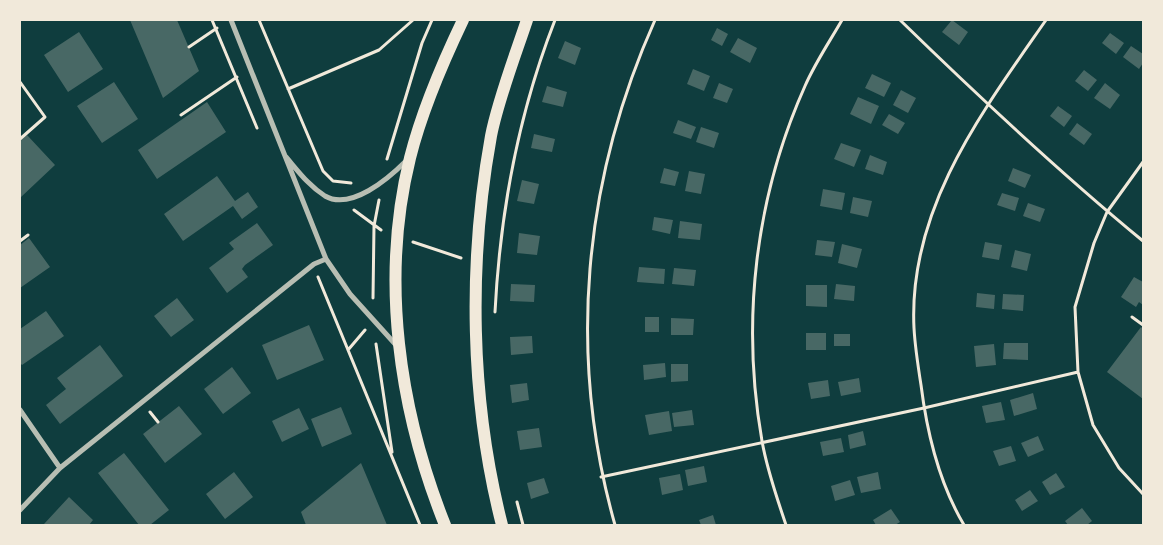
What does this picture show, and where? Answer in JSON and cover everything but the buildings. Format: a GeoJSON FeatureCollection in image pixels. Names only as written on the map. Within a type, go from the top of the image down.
{"type":"FeatureCollection","features":[{"type":"Feature","properties":{"kind":"main road"},"geometry":{"type":"LineString","coordinates":[[445,525],[436,503],[409,409],[398,348],[396,237],[410,157],[440,69],[463,20]]}},
{"type":"Feature","properties":{"kind":"main road"},"geometry":{"type":"LineString","coordinates":[[502,525],[492,485],[479,390],[476,263],[492,135],[527,20]]}},
{"type":"Feature","properties":{"kind":"street"},"geometry":{"type":"LineString","coordinates":[[231,20],[282,153],[326,258],[350,294],[398,348]]}},
{"type":"Feature","properties":{"kind":"street"},"geometry":{"type":"LineString","coordinates":[[282,153],[312,187],[327,197],[342,199],[357,196],[381,185],[410,157]]}},
{"type":"Feature","properties":{"kind":"street"},"geometry":{"type":"LineString","coordinates":[[20,510],[60,468],[314,264],[326,258]]}},
{"type":"Feature","properties":{"kind":"street"},"geometry":{"type":"LineString","coordinates":[[20,410],[60,468]]}},
{"type":"Feature","properties":{"kind":"path"},"geometry":{"type":"LineString","coordinates":[[259,20],[323,171],[333,181],[352,183]]}},
{"type":"Feature","properties":{"kind":"path"},"geometry":{"type":"LineString","coordinates":[[288,89],[379,50],[412,20]]}},
{"type":"Feature","properties":{"kind":"path"},"geometry":{"type":"LineString","coordinates":[[495,319],[497,271],[516,158],[527,107],[555,20]]}},
{"type":"Feature","properties":{"kind":"path"},"geometry":{"type":"LineString","coordinates":[[615,525],[601,477],[590,396],[586,315],[600,191],[611,140],[622,106],[656,20]]}},
{"type":"Feature","properties":{"kind":"path"},"geometry":{"type":"LineString","coordinates":[[786,525],[762,443],[755,392],[752,288],[762,224],[782,142],[806,84],[842,20]]}},
{"type":"Feature","properties":{"kind":"path"},"geometry":{"type":"LineString","coordinates":[[900,20],[986,104],[1107,212],[1143,241]]}},
{"type":"Feature","properties":{"kind":"path"},"geometry":{"type":"LineString","coordinates":[[964,525],[947,491],[931,442],[924,408],[914,327],[917,280],[925,235],[940,192],[964,143],[986,104],[1046,20]]}},
{"type":"Feature","properties":{"kind":"path"},"geometry":{"type":"LineString","coordinates":[[189,48],[222,24]]}},
{"type":"Feature","properties":{"kind":"path"},"geometry":{"type":"LineString","coordinates":[[181,115],[250,68]]}},
{"type":"Feature","properties":{"kind":"path"},"geometry":{"type":"LineString","coordinates":[[20,82],[45,117],[20,139]]}},
{"type":"Feature","properties":{"kind":"path"},"geometry":{"type":"LineString","coordinates":[[382,165],[390,143]]}},
{"type":"Feature","properties":{"kind":"path"},"geometry":{"type":"LineString","coordinates":[[1143,162],[1107,212],[1094,243],[1075,307],[1078,372],[1093,425],[1118,468],[1143,494]]}},
{"type":"Feature","properties":{"kind":"path"},"geometry":{"type":"LineString","coordinates":[[20,241],[28,235]]}},
{"type":"Feature","properties":{"kind":"path"},"geometry":{"type":"LineString","coordinates":[[1132,317],[1143,325]]}},
{"type":"Feature","properties":{"kind":"path"},"geometry":{"type":"LineString","coordinates":[[348,350],[373,320]]}},
{"type":"Feature","properties":{"kind":"path"},"geometry":{"type":"LineString","coordinates":[[373,320],[392,456],[420,525]]}},
{"type":"Feature","properties":{"kind":"path"},"geometry":{"type":"LineString","coordinates":[[601,477],[924,408],[1078,372]]}},
{"type":"Feature","properties":{"kind":"path"},"geometry":{"type":"LineString","coordinates":[[150,412],[158,422]]}},
{"type":"Feature","properties":{"kind":"path"},"geometry":{"type":"LineString","coordinates":[[515,498],[523,525]]}}]}
